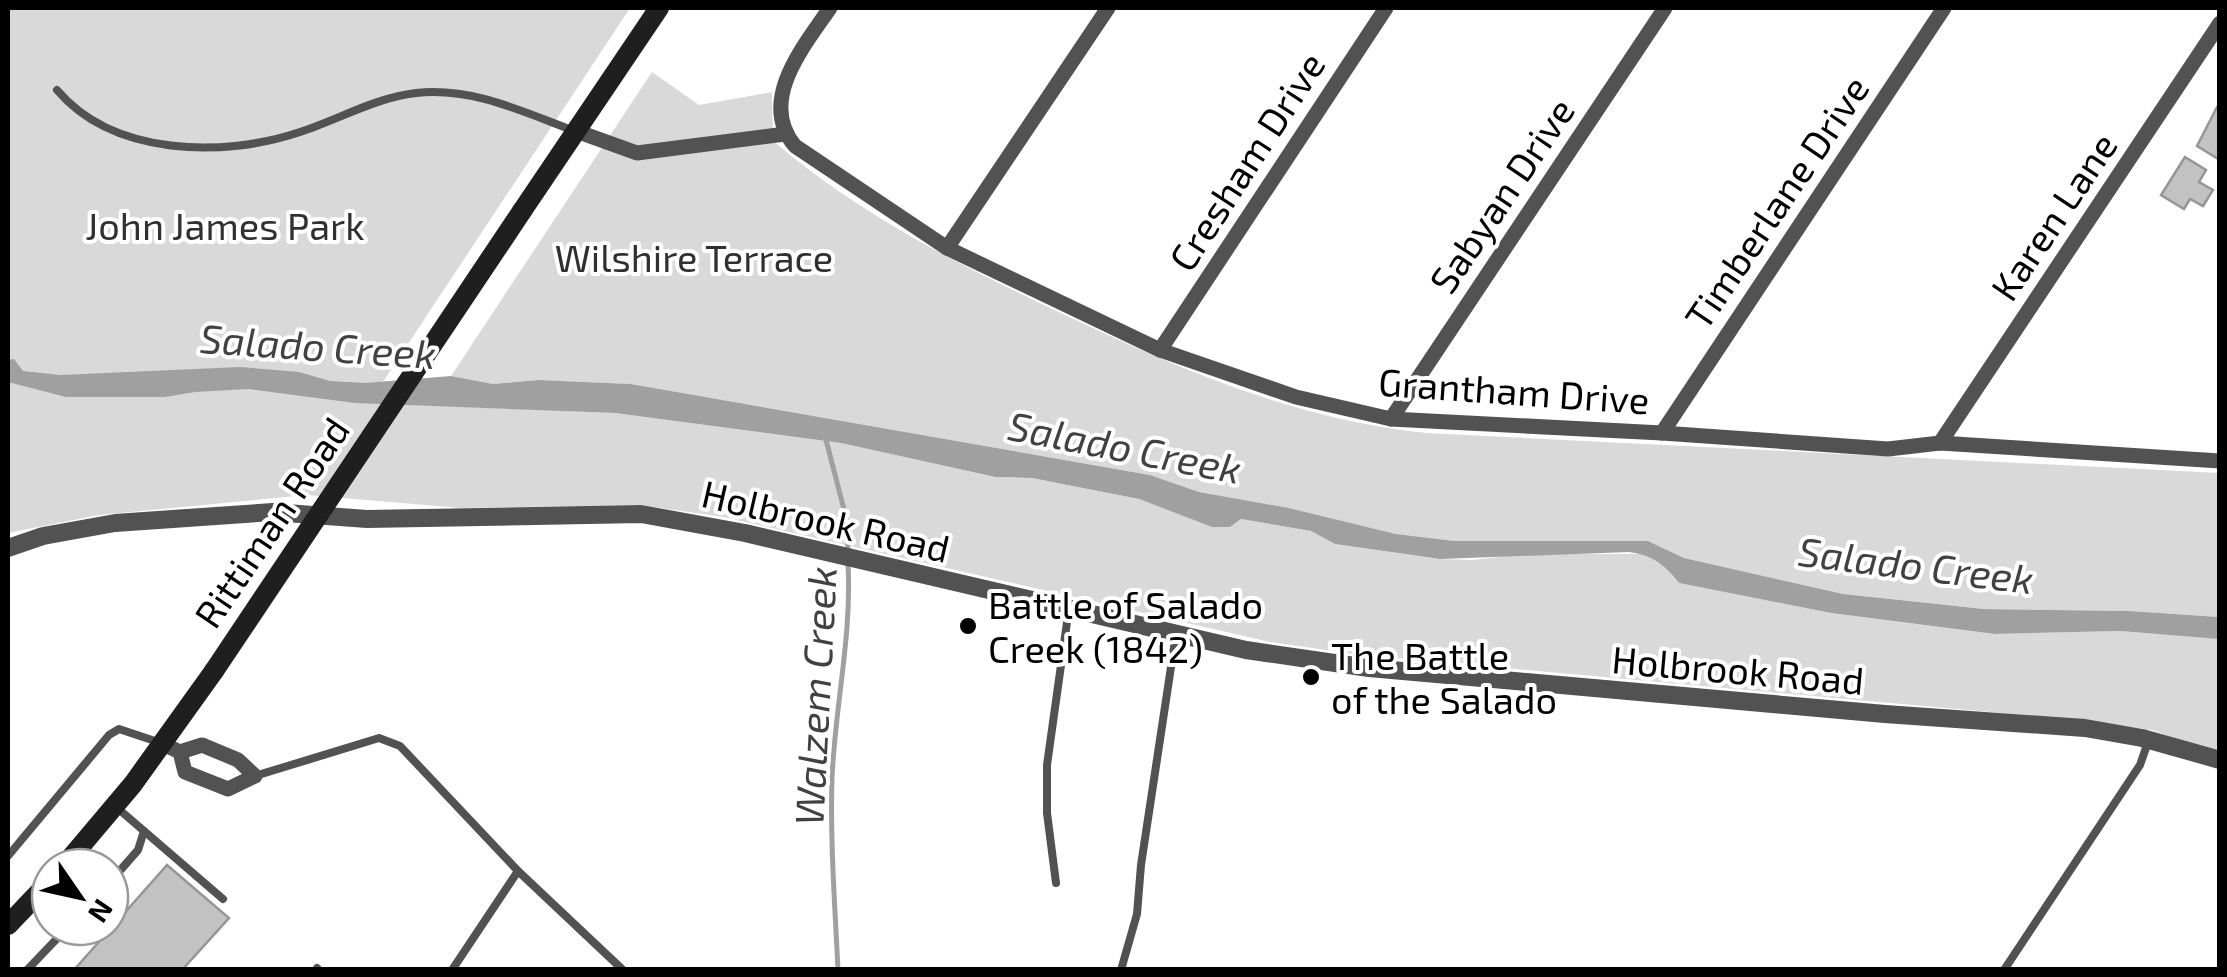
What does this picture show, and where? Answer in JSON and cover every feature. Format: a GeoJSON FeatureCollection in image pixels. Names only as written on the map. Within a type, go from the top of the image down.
{"type":"FeatureCollection","features":[{"type":"Feature","properties":{"kind":"main road","name":"Rittiman Road"},"geometry":{"type":"LineString","coordinates":[[80,847],[172,748],[214,671],[659,8]]}},
{"type":"Feature","properties":{"kind":"main road"},"geometry":{"type":"LineString","coordinates":[[9,920],[30,900]]}},
{"type":"Feature","properties":{"kind":"street"},"geometry":{"type":"LineString","coordinates":[[576,131],[637,153],[784,134],[781,104],[788,74],[830,8]]}},
{"type":"Feature","properties":{"kind":"street"},"geometry":{"type":"LineString","coordinates":[[947,248],[1108,8]]}},
{"type":"Feature","properties":{"kind":"street","name":"Cresham Drive"},"geometry":{"type":"LineString","coordinates":[[1160,350],[1386,8]]}},
{"type":"Feature","properties":{"kind":"street","name":"Sabyan Drive"},"geometry":{"type":"LineString","coordinates":[[1391,419],[1665,8]]}},
{"type":"Feature","properties":{"kind":"street","name":"Timberlane Drive"},"geometry":{"type":"LineString","coordinates":[[1662,433],[1944,8]]}},
{"type":"Feature","properties":{"kind":"street","name":"Karen Lane"},"geometry":{"type":"LineString","coordinates":[[1940,443],[2220,23]]}},
{"type":"Feature","properties":{"kind":"street","name":"Grantham Drive"},"geometry":{"type":"LineString","coordinates":[[784,134],[794,146],[947,248],[1160,350],[1296,397],[1391,419],[1888,449],[1940,443],[2217,458]]}},
{"type":"Feature","properties":{"kind":"street","name":"Holbrook Road"},"geometry":{"type":"LineString","coordinates":[[8,548],[43,536],[115,523],[273,512],[367,519],[641,514],[794,544],[1246,650],[1370,668],[1866,713],[2052,725],[2149,740],[2220,760]]}},
{"type":"Feature","properties":{"kind":"street"},"geometry":{"type":"LineString","coordinates":[[202,745],[238,760],[256,776],[228,789],[185,772],[172,748],[202,745]]}},
{"type":"Feature","properties":{"kind":"lane"},"geometry":{"type":"LineString","coordinates":[[56,90],[71,107],[104,128],[186,146],[245,144],[298,133],[384,98],[440,92],[484,97],[576,131]]}},
{"type":"Feature","properties":{"kind":"lane"},"geometry":{"type":"LineString","coordinates":[[1056,882],[1047,765],[1069,608]]}},
{"type":"Feature","properties":{"kind":"lane"},"geometry":{"type":"LineString","coordinates":[[1121,970],[1137,914],[1140,865],[1176,634]]}},
{"type":"Feature","properties":{"kind":"lane"},"geometry":{"type":"LineString","coordinates":[[8,856],[109,735],[119,730],[172,748]]}},
{"type":"Feature","properties":{"kind":"lane"},"geometry":{"type":"LineString","coordinates":[[256,776],[379,738],[389,742],[409,753],[518,872],[623,970]]}},
{"type":"Feature","properties":{"kind":"lane"},"geometry":{"type":"LineString","coordinates":[[2004,970],[2140,765],[2149,740]]}},
{"type":"Feature","properties":{"kind":"lane"},"geometry":{"type":"LineString","coordinates":[[115,806],[223,899]]}},
{"type":"Feature","properties":{"kind":"lane"},"geometry":{"type":"LineString","coordinates":[[130,859],[138,850],[144,831]]}},
{"type":"Feature","properties":{"kind":"lane"},"geometry":{"type":"LineString","coordinates":[[452,970],[518,872]]}},
{"type":"Feature","properties":{"kind":"lane"},"geometry":{"type":"LineString","coordinates":[[26,970],[48,947]]}},
{"type":"Feature","properties":{"kind":"green space","name":"John James Park"},"geometry":{"type":"Polygon","coordinates":[[[8,8],[630,8],[369,403],[615,413],[841,443],[994,477],[1032,478],[1139,499],[1212,527],[1230,527],[1241,519],[1311,531],[1335,544],[1439,559],[1646,554],[1665,566],[1679,583],[1831,613],[1995,634],[2121,631],[2215,638],[2220,639],[2219,754],[2152,730],[2055,718],[1361,655],[1270,642],[724,517],[640,505],[461,508],[307,495],[99,515],[8,533],[8,8]]]}},
{"type":"Feature","properties":{"kind":"green space","name":"Wilshire Terrace"},"geometry":{"type":"Polygon","coordinates":[[[652,72],[699,105],[772,92],[773,141],[836,190],[904,232],[1010,289],[1138,349],[1232,386],[1327,416],[1427,433],[2219,473],[2219,617],[1984,609],[1843,594],[1684,558],[1648,541],[1455,541],[1396,534],[1289,508],[1199,492],[1150,475],[631,384],[538,380],[493,384],[451,376],[652,72]]]}},
{"type":"Feature","properties":{"kind":"shaded area"},"geometry":{"type":"Polygon","coordinates":[[[14,359],[23,371],[60,375],[240,367],[365,383],[451,376],[493,384],[538,380],[631,384],[1150,475],[1199,492],[1289,508],[1396,534],[1455,541],[1648,541],[1684,558],[1843,594],[1984,609],[2219,617],[2219,639],[2121,631],[1995,634],[1831,613],[1679,583],[1658,562],[1629,552],[1440,559],[1335,544],[1311,531],[1241,519],[1230,527],[1212,527],[1139,499],[1032,478],[995,477],[841,443],[615,413],[355,403],[249,389],[165,397],[66,397],[8,382],[8,360],[14,359]]]}},
{"type":"Feature","properties":{"kind":"building"},"geometry":{"type":"Polygon","coordinates":[[[2217,107],[2220,109],[2220,160],[2197,146],[2217,107]]]}},
{"type":"Feature","properties":{"kind":"building"},"geometry":{"type":"Polygon","coordinates":[[[2185,157],[2206,170],[2199,182],[2213,190],[2203,206],[2190,199],[2184,209],[2161,195],[2185,157]]]}},
{"type":"Feature","properties":{"kind":"building"},"geometry":{"type":"Polygon","coordinates":[[[167,865],[229,918],[182,970],[74,970],[94,947],[130,947],[130,907],[167,865]]]}},
{"type":"Feature","properties":{"kind":"waterway","name":"Walzem Creek"},"geometry":{"type":"LineString","coordinates":[[825,436],[847,521],[848,553]]}},
{"type":"Feature","properties":{"kind":"waterway","name":"Walzem Creek"},"geometry":{"type":"LineString","coordinates":[[838,970],[832,778],[848,618],[848,564]]}},
{"type":"Feature","properties":{"kind":"place","name":"Battle of Salado Creek (1842)"},"geometry":{"type":"Point","coordinates":[968,626]}},
{"type":"Feature","properties":{"kind":"place","name":"The Battle of the Salado"},"geometry":{"type":"Point","coordinates":[1311,677]}},
{"type":"Feature","properties":{"kind":"water label","name":"Salado Creek"},"geometry":{"type":"Point","coordinates":[318,345]}},
{"type":"Feature","properties":{"kind":"water label","name":"Salado Creek"},"geometry":{"type":"Point","coordinates":[1125,446]}},
{"type":"Feature","properties":{"kind":"water label","name":"Salado Creek"},"geometry":{"type":"Point","coordinates":[1916,564]}}]}
